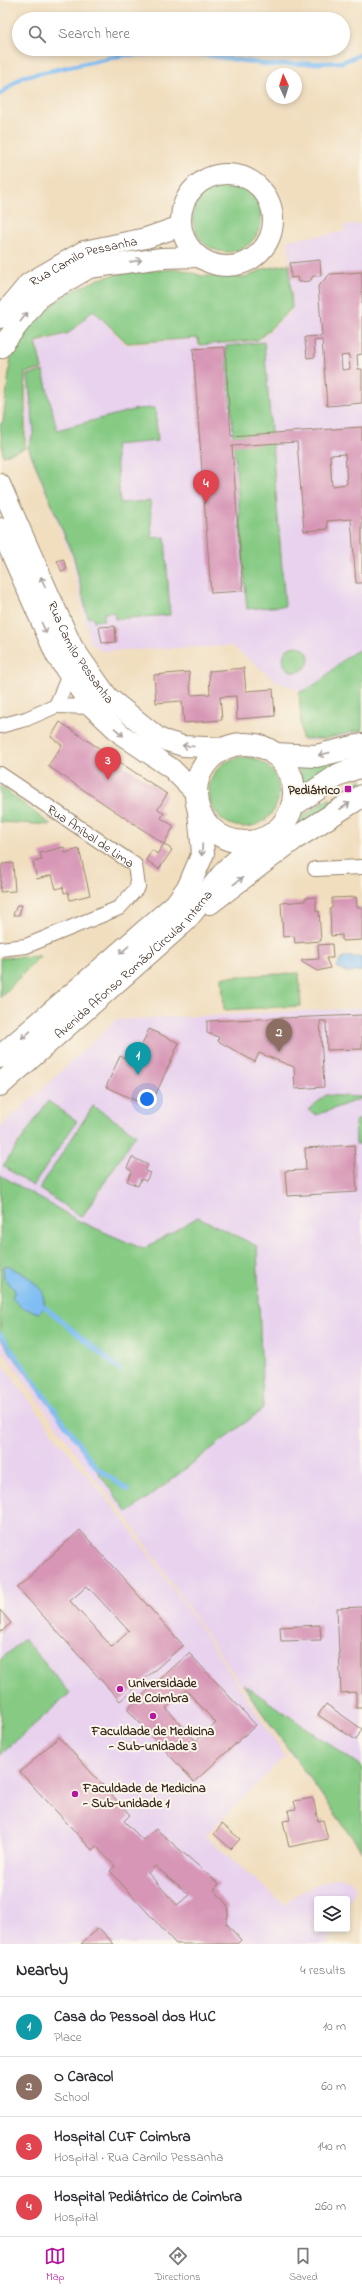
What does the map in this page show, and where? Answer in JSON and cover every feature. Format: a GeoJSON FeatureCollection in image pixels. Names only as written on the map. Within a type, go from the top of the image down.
{"type":"FeatureCollection","features":[{"type":"Feature","properties":{"kind":"main road"},"geometry":{"type":"LineString","coordinates":[[248,745],[259,746],[274,754],[282,762],[291,777],[294,795],[292,806],[286,820],[276,831],[262,839],[248,842],[225,838],[207,825],[198,802],[198,779],[204,766],[214,755],[227,748],[248,745]]}},
{"type":"Feature","properties":{"kind":"main road"},"geometry":{"type":"LineString","coordinates":[[274,754],[316,756],[362,745]]}},
{"type":"Feature","properties":{"kind":"main road"},"geometry":{"type":"LineString","coordinates":[[292,806],[340,774],[362,766]]}},
{"type":"Feature","properties":{"kind":"main road"},"geometry":{"type":"LineString","coordinates":[[185,921],[294,839],[362,796]]}},
{"type":"Feature","properties":{"kind":"main road","name":"Avenida Afonso Romão/Circular Interna"},"geometry":{"type":"LineString","coordinates":[[0,1057],[176,904],[190,886],[203,854],[198,802]]}},
{"type":"Feature","properties":{"kind":"main road","name":"Avenida Afonso Romão/Circular Interna"},"geometry":{"type":"LineString","coordinates":[[0,1085],[185,921],[226,869],[262,839]]}},
{"type":"Feature","properties":{"kind":"street"},"geometry":{"type":"LineString","coordinates":[[225,173],[241,176],[255,182],[265,194],[272,208],[273,223],[269,238],[261,251],[250,260],[238,265],[224,266],[211,263],[199,257],[187,243],[181,226],[181,211],[187,196],[197,184],[210,176],[225,173]]}},
{"type":"Feature","properties":{"kind":"street","name":"Rua Camilo Pessanha"},"geometry":{"type":"LineString","coordinates":[[0,318],[29,283],[84,251],[146,238],[181,226]]}},
{"type":"Feature","properties":{"kind":"street","name":"Rua Camilo Pessanha"},"geometry":{"type":"LineString","coordinates":[[0,348],[40,296],[89,268],[162,258],[199,257]]}},
{"type":"Feature","properties":{"kind":"street","name":"Rua Camilo Pessanha"},"geometry":{"type":"LineString","coordinates":[[0,484],[72,646],[108,697],[160,739],[183,746],[227,748]]}},
{"type":"Feature","properties":{"kind":"street","name":"Rua Camilo Pessanha"},"geometry":{"type":"LineString","coordinates":[[0,528],[56,654],[92,707],[122,735],[172,769],[198,802]]}},
{"type":"Feature","properties":{"kind":"street"},"geometry":{"type":"LineString","coordinates":[[56,706],[69,675]]}},
{"type":"Feature","properties":{"kind":"street"},"geometry":{"type":"LineString","coordinates":[[0,726],[26,719],[56,706],[92,707]]}},
{"type":"Feature","properties":{"kind":"street","name":"Rua Aníbal de Lima"},"geometry":{"type":"LineString","coordinates":[[0,774],[135,865],[138,887],[119,908],[26,946],[0,948]]}},
{"type":"Feature","properties":{"kind":"street"},"geometry":{"type":"LineString","coordinates":[[315,869],[362,866]]}},
{"type":"Feature","properties":{"kind":"shaded area"},"geometry":{"type":"Polygon","coordinates":[[[362,224],[362,731],[340,737],[311,741],[303,740],[300,690],[279,683],[232,646],[101,651],[90,642],[72,558],[27,447],[27,374],[43,370],[37,343],[69,334],[93,310],[126,345],[197,339],[198,346],[259,341],[293,309],[288,240],[345,232],[344,225],[362,224]]]}},
{"type":"Feature","properties":{"kind":"shaded area"},"geometry":{"type":"Polygon","coordinates":[[[362,1008],[362,1852],[255,1705],[126,1516],[88,1470],[0,1347],[0,1128],[116,1020],[362,1008]]]}},
{"type":"Feature","properties":{"kind":"shaded area","name":"Universidade de Coimbra"},"geometry":{"type":"Polygon","coordinates":[[[0,1360],[59,1441],[124,1520],[197,1623],[285,1756],[205,1836],[285,1905],[296,1895],[317,1884],[337,1878],[351,1880],[356,1889],[350,1900],[350,1896],[314,1896],[314,1932],[332,1932],[326,1944],[0,1944],[0,1360]]]}},
{"type":"Feature","properties":{"kind":"green space"},"geometry":{"type":"Polygon","coordinates":[[[220,184],[234,184],[246,190],[255,199],[261,211],[259,231],[251,242],[240,250],[234,252],[220,252],[214,250],[203,242],[195,231],[193,225],[193,211],[195,205],[203,194],[214,186],[220,184]]]}},
{"type":"Feature","properties":{"kind":"green space"},"geometry":{"type":"Polygon","coordinates":[[[289,264],[292,308],[258,340],[199,345],[198,338],[127,343],[93,310],[69,333],[36,342],[42,369],[25,373],[25,448],[3,456],[0,424],[3,422],[11,356],[23,332],[44,311],[70,292],[99,279],[126,272],[180,269],[202,276],[247,277],[264,269],[289,264]]]}},
{"type":"Feature","properties":{"kind":"green space"},"geometry":{"type":"Polygon","coordinates":[[[264,342],[285,606],[247,609],[226,346],[264,342]]]}},
{"type":"Feature","properties":{"kind":"green space"},"geometry":{"type":"Polygon","coordinates":[[[43,371],[57,430],[137,409],[155,408],[158,441],[115,445],[120,503],[150,501],[152,538],[165,537],[170,615],[115,619],[114,612],[104,613],[104,620],[94,621],[93,617],[88,618],[74,558],[28,447],[34,432],[28,375],[43,371]]]}},
{"type":"Feature","properties":{"kind":"green space"},"geometry":{"type":"Polygon","coordinates":[[[296,646],[305,650],[309,659],[305,668],[296,672],[287,668],[283,659],[287,650],[296,646]]]}},
{"type":"Feature","properties":{"kind":"green space"},"geometry":{"type":"Polygon","coordinates":[[[359,650],[362,664],[362,730],[324,739],[302,739],[299,692],[308,689],[322,679],[343,660],[359,650]]]}},
{"type":"Feature","properties":{"kind":"green space"},"geometry":{"type":"Polygon","coordinates":[[[362,753],[304,788],[298,765],[362,753]]]}},
{"type":"Feature","properties":{"kind":"green space"},"geometry":{"type":"Polygon","coordinates":[[[244,757],[257,760],[269,767],[276,779],[279,792],[276,805],[269,817],[257,824],[244,827],[231,824],[219,817],[212,805],[209,792],[212,779],[219,767],[231,760],[244,757]]]}},
{"type":"Feature","properties":{"kind":"green space"},"geometry":{"type":"Polygon","coordinates":[[[362,779],[362,789],[287,833],[293,823],[329,798],[332,801],[343,792],[346,796],[357,787],[355,784],[362,779]]]}},
{"type":"Feature","properties":{"kind":"green space"},"geometry":{"type":"Polygon","coordinates":[[[0,786],[51,825],[0,822],[0,786]]]}},
{"type":"Feature","properties":{"kind":"green space"},"geometry":{"type":"Polygon","coordinates":[[[40,956],[0,998],[0,958],[40,956]]]}},
{"type":"Feature","properties":{"kind":"green space"},"geometry":{"type":"Polygon","coordinates":[[[299,973],[301,1006],[224,1010],[222,977],[299,973]]]}},
{"type":"Feature","properties":{"kind":"green space"},"geometry":{"type":"Polygon","coordinates":[[[326,1095],[362,1098],[317,1115],[308,1110],[326,1095]]]}},
{"type":"Feature","properties":{"kind":"green space"},"geometry":{"type":"Polygon","coordinates":[[[48,1101],[77,1121],[33,1186],[3,1166],[48,1101]]]}},
{"type":"Feature","properties":{"kind":"green space"},"geometry":{"type":"Polygon","coordinates":[[[93,1106],[136,1134],[82,1217],[39,1189],[93,1106]]]}},
{"type":"Feature","properties":{"kind":"green space"},"geometry":{"type":"Polygon","coordinates":[[[362,1119],[362,1144],[356,1144],[355,1121],[362,1119]]]}},
{"type":"Feature","properties":{"kind":"green space"},"geometry":{"type":"Polygon","coordinates":[[[0,1175],[79,1221],[143,1249],[198,1217],[257,1246],[263,1409],[128,1513],[0,1338],[0,1175]]]}},
{"type":"Feature","properties":{"kind":"green space"},"geometry":{"type":"Polygon","coordinates":[[[24,1639],[70,1693],[0,1755],[0,1660],[24,1639]]]}},
{"type":"Feature","properties":{"kind":"green space"},"geometry":{"type":"Polygon","coordinates":[[[243,1684],[362,1767],[362,1851],[256,1704],[243,1684]]]}},
{"type":"Feature","properties":{"kind":"water"},"geometry":{"type":"Polygon","coordinates":[[[343,957],[362,957],[362,971],[346,972],[337,967],[343,957]]]}},
{"type":"Feature","properties":{"kind":"water"},"geometry":{"type":"Polygon","coordinates":[[[7,1265],[28,1277],[42,1290],[45,1307],[39,1313],[21,1307],[12,1298],[15,1290],[4,1278],[3,1267],[7,1265]]]}},
{"type":"Feature","properties":{"kind":"building"},"geometry":{"type":"Polygon","coordinates":[[[320,260],[321,276],[313,276],[310,281],[298,282],[297,277],[291,278],[290,263],[320,260]]]}},
{"type":"Feature","properties":{"kind":"building"},"geometry":{"type":"Polygon","coordinates":[[[362,272],[362,354],[357,355],[358,369],[362,369],[362,403],[327,406],[322,340],[314,341],[315,357],[307,358],[305,337],[322,336],[318,286],[330,274],[362,272]],[[349,355],[341,356],[342,370],[350,369],[349,355]]]}},
{"type":"Feature","properties":{"kind":"building"},"geometry":{"type":"Polygon","coordinates":[[[225,347],[231,436],[362,427],[362,583],[356,583],[351,519],[327,521],[328,529],[304,531],[297,442],[232,446],[243,591],[211,593],[193,349],[225,347]],[[345,454],[330,455],[332,486],[347,484],[345,454]]]}},
{"type":"Feature","properties":{"kind":"building"},"geometry":{"type":"Polygon","coordinates":[[[63,559],[67,569],[62,572],[57,561],[63,559]]]}},
{"type":"Feature","properties":{"kind":"building"},"geometry":{"type":"Polygon","coordinates":[[[115,626],[116,642],[102,643],[99,627],[115,626]]]}},
{"type":"Feature","properties":{"kind":"building"},"geometry":{"type":"Polygon","coordinates":[[[244,668],[246,691],[273,689],[275,716],[237,719],[236,696],[220,697],[222,720],[184,723],[182,701],[156,703],[154,675],[189,672],[191,695],[210,694],[209,671],[244,668]]]}},
{"type":"Feature","properties":{"kind":"building"},"geometry":{"type":"Polygon","coordinates":[[[60,722],[167,794],[158,809],[164,813],[161,818],[174,826],[164,844],[48,766],[62,745],[51,737],[60,722]]]}},
{"type":"Feature","properties":{"kind":"building"},"geometry":{"type":"Polygon","coordinates":[[[164,844],[172,850],[159,869],[146,860],[152,850],[157,854],[164,844]]]}},
{"type":"Feature","properties":{"kind":"building"},"geometry":{"type":"Polygon","coordinates":[[[64,847],[65,853],[79,849],[90,895],[70,900],[68,892],[64,893],[63,887],[56,889],[52,875],[37,879],[33,862],[42,860],[40,853],[64,847]]]}},
{"type":"Feature","properties":{"kind":"building"},"geometry":{"type":"Polygon","coordinates":[[[13,863],[15,891],[0,892],[2,864],[13,863]]]}},
{"type":"Feature","properties":{"kind":"building"},"geometry":{"type":"Polygon","coordinates":[[[316,897],[316,911],[319,911],[321,941],[295,943],[294,936],[283,937],[281,903],[305,901],[305,898],[316,897]]]}},
{"type":"Feature","properties":{"kind":"building"},"geometry":{"type":"Polygon","coordinates":[[[356,897],[357,907],[362,907],[362,940],[342,941],[342,935],[331,936],[330,909],[332,908],[332,898],[356,897]]]}},
{"type":"Feature","properties":{"kind":"building"},"geometry":{"type":"Polygon","coordinates":[[[17,905],[22,905],[19,915],[13,915],[17,905]]]}},
{"type":"Feature","properties":{"kind":"building"},"geometry":{"type":"Polygon","coordinates":[[[332,944],[333,958],[326,958],[330,968],[317,971],[302,962],[302,960],[319,959],[318,945],[332,944]]]}},
{"type":"Feature","properties":{"kind":"building"},"geometry":{"type":"Polygon","coordinates":[[[362,1015],[362,1049],[327,1050],[326,1021],[320,1021],[324,1087],[295,1089],[294,1067],[259,1053],[255,1062],[218,1041],[219,1037],[207,1033],[207,1021],[362,1015]]]}},
{"type":"Feature","properties":{"kind":"building"},"geometry":{"type":"Polygon","coordinates":[[[149,1029],[179,1043],[150,1107],[106,1087],[120,1056],[134,1063],[149,1029]]]}},
{"type":"Feature","properties":{"kind":"building"},"geometry":{"type":"Polygon","coordinates":[[[354,1145],[357,1192],[287,1196],[285,1171],[306,1170],[305,1148],[354,1145]]]}},
{"type":"Feature","properties":{"kind":"building"},"geometry":{"type":"Polygon","coordinates":[[[132,1157],[148,1165],[145,1171],[150,1173],[146,1181],[141,1179],[138,1186],[127,1181],[132,1171],[127,1168],[132,1157]]]}},
{"type":"Feature","properties":{"kind":"building"},"geometry":{"type":"Polygon","coordinates":[[[80,1530],[183,1645],[120,1701],[17,1587],[80,1530]],[[87,1586],[70,1601],[112,1647],[129,1631],[87,1586]]]}},
{"type":"Feature","properties":{"kind":"building"},"geometry":{"type":"Polygon","coordinates":[[[362,1607],[362,1708],[356,1708],[356,1692],[341,1693],[337,1608],[362,1607]]]}},
{"type":"Feature","properties":{"kind":"building"},"geometry":{"type":"Polygon","coordinates":[[[0,1610],[11,1623],[0,1633],[0,1610]]]}},
{"type":"Feature","properties":{"kind":"building"},"geometry":{"type":"Polygon","coordinates":[[[320,1625],[321,1640],[281,1641],[280,1627],[320,1625]]]}},
{"type":"Feature","properties":{"kind":"building","name":"Faculdade de Medicina - Sub-unidade 3"},"geometry":{"type":"Polygon","coordinates":[[[189,1653],[256,1725],[194,1782],[127,1709],[189,1653]],[[186,1690],[166,1708],[196,1741],[216,1723],[186,1690]]]}},
{"type":"Feature","properties":{"kind":"building"},"geometry":{"type":"Polygon","coordinates":[[[326,1704],[362,1729],[356,1740],[318,1715],[326,1704]]]}},
{"type":"Feature","properties":{"kind":"building"},"geometry":{"type":"Polygon","coordinates":[[[59,1737],[130,1815],[124,1821],[143,1840],[156,1829],[219,1884],[214,1889],[227,1905],[228,1915],[226,1923],[241,1940],[237,1944],[176,1944],[110,1871],[115,1866],[96,1846],[92,1850],[20,1772],[59,1737]],[[155,1866],[148,1873],[177,1905],[190,1895],[155,1866]]]}},
{"type":"Feature","properties":{"kind":"building"},"geometry":{"type":"Polygon","coordinates":[[[313,1798],[318,1821],[323,1820],[328,1839],[289,1847],[283,1821],[290,1820],[288,1810],[296,1809],[294,1801],[313,1798]]]}},
{"type":"Feature","properties":{"kind":"building"},"geometry":{"type":"Polygon","coordinates":[[[222,1824],[240,1839],[231,1849],[214,1834],[222,1824]]]}},
{"type":"Feature","properties":{"kind":"building"},"geometry":{"type":"Polygon","coordinates":[[[99,1928],[114,1944],[81,1944],[99,1928]]]}},
{"type":"Feature","properties":{"kind":"waterway"},"geometry":{"type":"LineString","coordinates":[[212,56],[271,65],[342,62],[362,54]]}},
{"type":"Feature","properties":{"kind":"waterway"},"geometry":{"type":"LineString","coordinates":[[0,94],[22,77],[118,56]]}},
{"type":"Feature","properties":{"kind":"waterway"},"geometry":{"type":"LineString","coordinates":[[45,1307],[120,1370]]}},
{"type":"Feature","properties":{"kind":"waterway"},"geometry":{"type":"LineString","coordinates":[[0,1334],[96,1467],[128,1490]]}},
{"type":"Feature","properties":{"kind":"place","name":"Hospital Pediátrico de Coimbra"},"geometry":{"type":"Point","coordinates":[206,503]}},
{"type":"Feature","properties":{"kind":"place","name":"Hospital CUF Coimbra"},"geometry":{"type":"Point","coordinates":[108,780]}},
{"type":"Feature","properties":{"kind":"place","name":"Pediátrico"},"geometry":{"type":"Point","coordinates":[348,789]}},
{"type":"Feature","properties":{"kind":"place","name":"O Caracol"},"geometry":{"type":"Point","coordinates":[279,1052]}},
{"type":"Feature","properties":{"kind":"place","name":"Casa do Pessoal dos HUC"},"geometry":{"type":"Point","coordinates":[138,1075]}},
{"type":"Feature","properties":{"kind":"place","name":"Universidade de Coimbra"},"geometry":{"type":"Point","coordinates":[120,1689]}},
{"type":"Feature","properties":{"kind":"place","name":"Faculdade de Medicina - Sub-unidade 3"},"geometry":{"type":"Point","coordinates":[153,1716]}},
{"type":"Feature","properties":{"kind":"place","name":"Faculdade de Medicina - Sub-unidade 1"},"geometry":{"type":"Point","coordinates":[75,1794]}}]}
